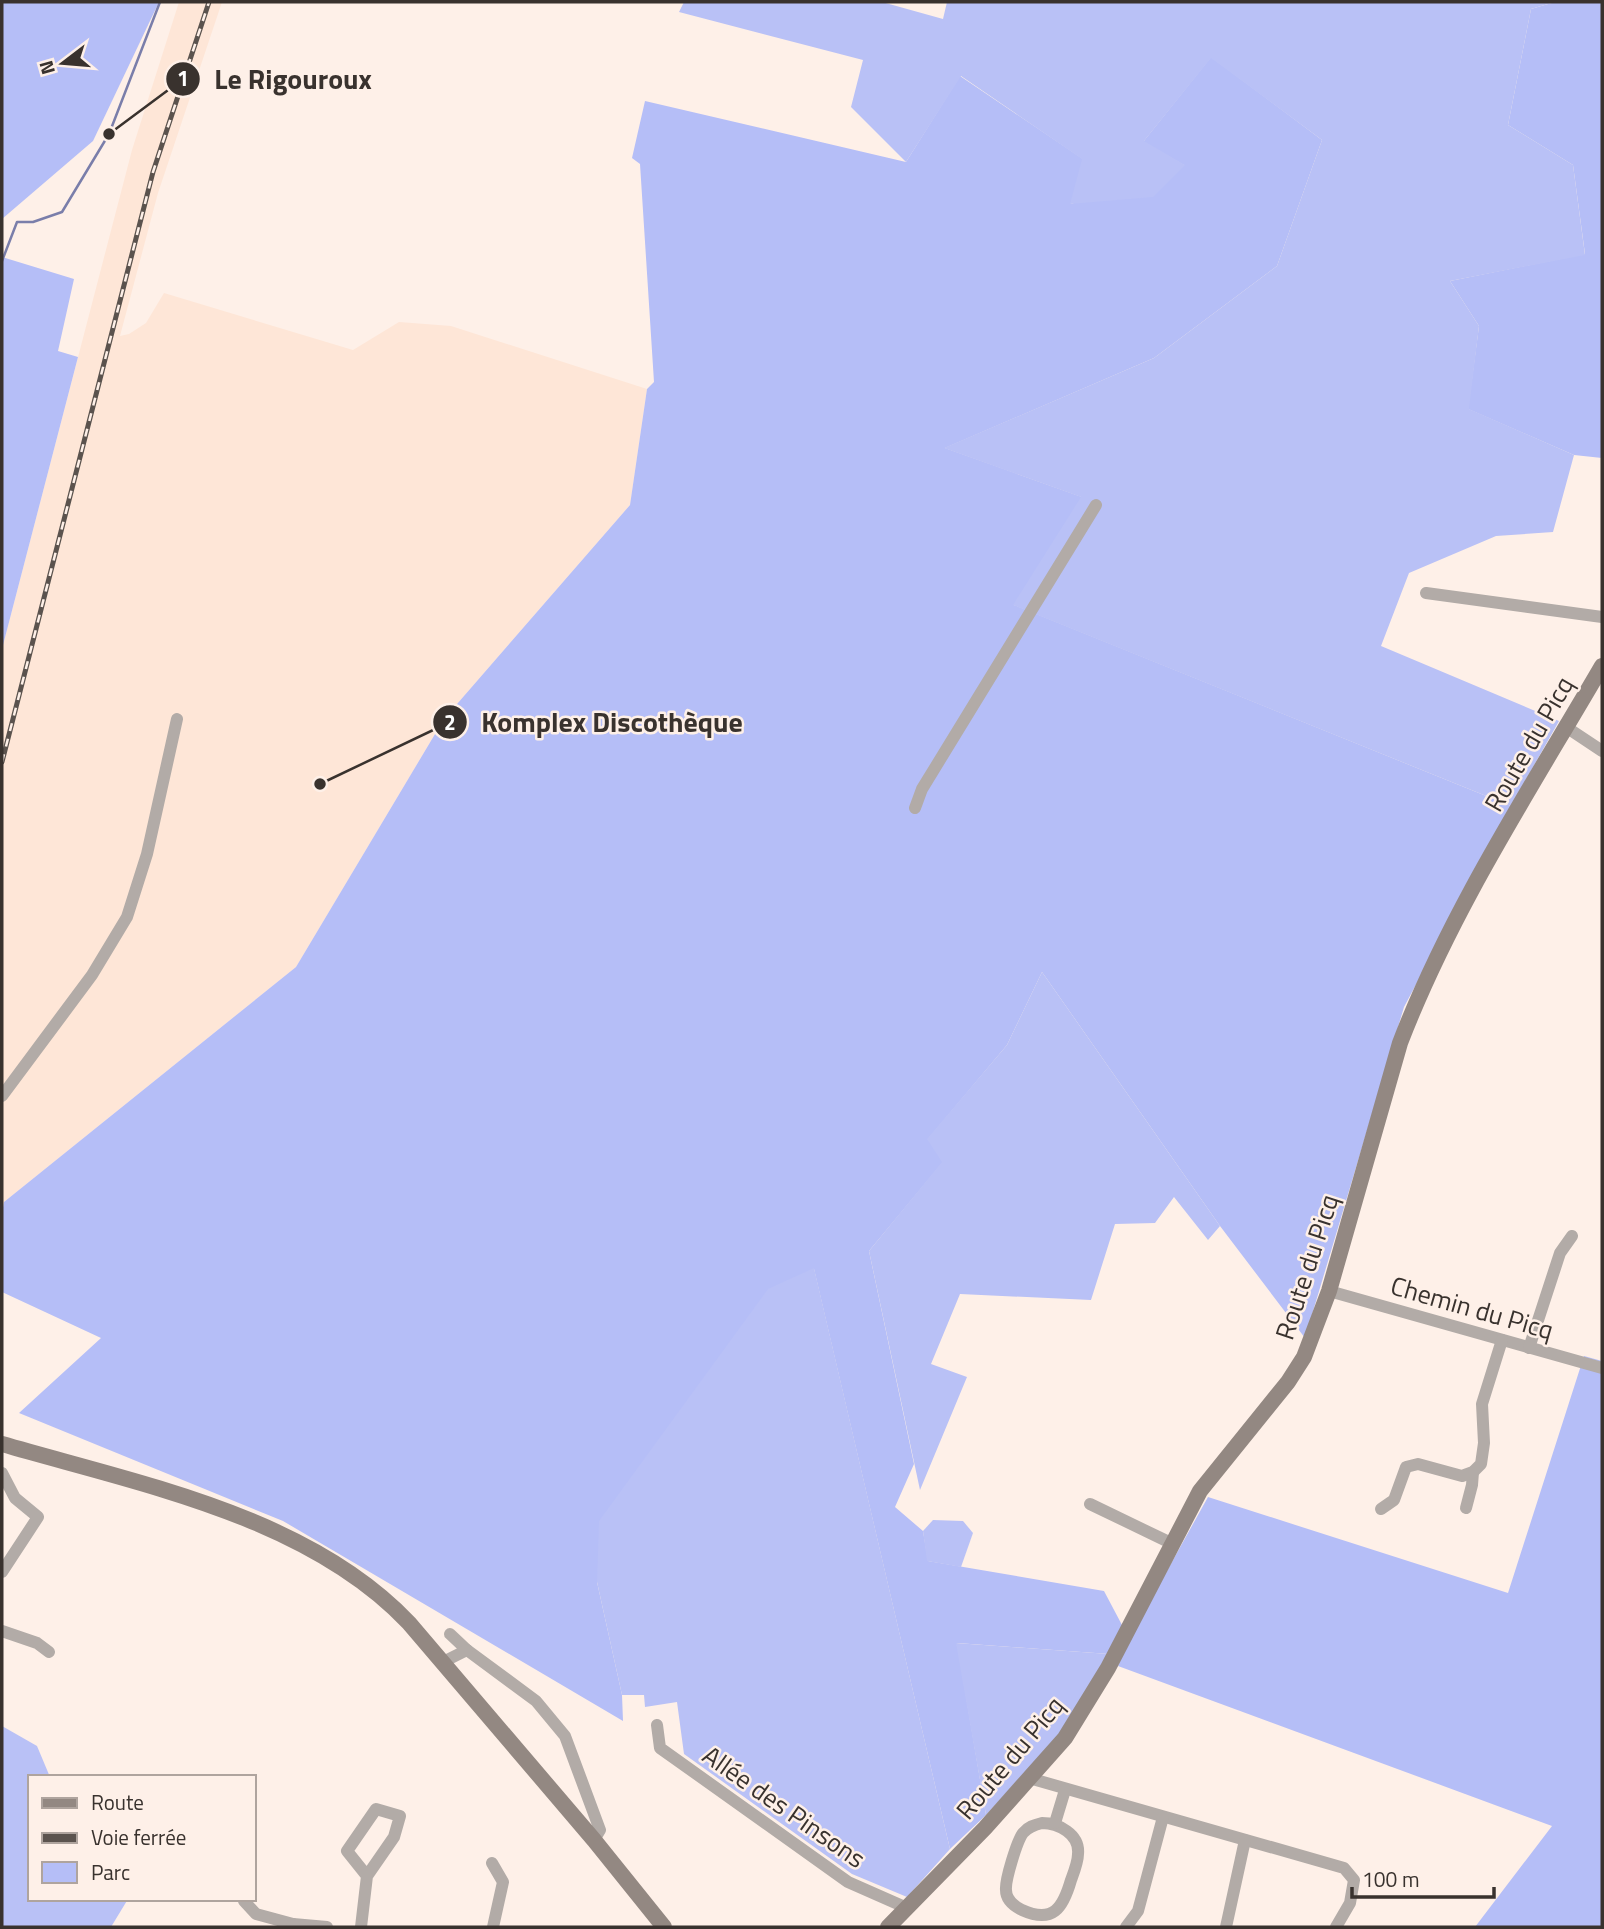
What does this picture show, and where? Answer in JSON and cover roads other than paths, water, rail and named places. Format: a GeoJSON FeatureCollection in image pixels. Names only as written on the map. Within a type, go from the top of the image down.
{"type":"FeatureCollection","features":[{"type":"Feature","properties":{"kind":"street"},"geometry":{"type":"LineString","coordinates":[[915,808],[922,789],[1096,505]]}},
{"type":"Feature","properties":{"kind":"street"},"geometry":{"type":"LineString","coordinates":[[1426,593],[1602,617]]}},
{"type":"Feature","properties":{"kind":"street","name":"Route du Picq"},"geometry":{"type":"LineString","coordinates":[[888,1927],[985,1828],[1065,1738],[1101,1680],[1200,1490],[1297,1368],[1309,1345],[1329,1291],[1400,1043],[1414,1006],[1467,900],[1602,666]]}},
{"type":"Feature","properties":{"kind":"street"},"geometry":{"type":"LineString","coordinates":[[2,1096],[92,975],[127,917],[147,854],[177,719]]}},
{"type":"Feature","properties":{"kind":"street"},"geometry":{"type":"LineString","coordinates":[[1566,727],[1602,751]]}},
{"type":"Feature","properties":{"kind":"street"},"geometry":{"type":"LineString","coordinates":[[1529,1348],[1560,1253],[1572,1236]]}},
{"type":"Feature","properties":{"kind":"street","name":"Chemin du Picq"},"geometry":{"type":"LineString","coordinates":[[1329,1291],[1602,1368]]}},
{"type":"Feature","properties":{"kind":"street"},"geometry":{"type":"LineString","coordinates":[[1381,1509],[1394,1500],[1406,1467],[1418,1464],[1461,1476],[1473,1472],[1481,1464],[1484,1443],[1482,1404],[1502,1340]]}},
{"type":"Feature","properties":{"kind":"street"},"geometry":{"type":"LineString","coordinates":[[2,1444],[211,1506],[277,1531],[346,1569],[386,1598],[594,1840],[664,1927]]}},
{"type":"Feature","properties":{"kind":"street"},"geometry":{"type":"LineString","coordinates":[[1466,1508],[1473,1472]]}},
{"type":"Feature","properties":{"kind":"street"},"geometry":{"type":"LineString","coordinates":[[2,1473],[15,1498],[38,1517],[2,1572]]}},
{"type":"Feature","properties":{"kind":"street"},"geometry":{"type":"LineString","coordinates":[[1090,1504],[1173,1544]]}},
{"type":"Feature","properties":{"kind":"street"},"geometry":{"type":"LineString","coordinates":[[2,1630],[37,1643],[49,1652]]}},
{"type":"Feature","properties":{"kind":"street"},"geometry":{"type":"LineString","coordinates":[[450,1634],[467,1650],[536,1701],[565,1736],[600,1830],[594,1840]]}},
{"type":"Feature","properties":{"kind":"street"},"geometry":{"type":"LineString","coordinates":[[443,1662],[467,1650]]}},
{"type":"Feature","properties":{"kind":"street","name":"Allée des Pinsons"},"geometry":{"type":"LineString","coordinates":[[657,1725],[660,1748],[848,1882],[907,1908]]}},
{"type":"Feature","properties":{"kind":"street"},"geometry":{"type":"LineString","coordinates":[[1029,1778],[1344,1868],[1354,1880],[1350,1903],[1336,1927]]}},
{"type":"Feature","properties":{"kind":"street"},"geometry":{"type":"LineString","coordinates":[[1055,1823],[1065,1790]]}},
{"type":"Feature","properties":{"kind":"street"},"geometry":{"type":"LineString","coordinates":[[361,1927],[367,1876],[394,1837],[400,1816],[376,1809],[347,1851],[367,1876]]}},
{"type":"Feature","properties":{"kind":"street"},"geometry":{"type":"LineString","coordinates":[[1126,1927],[1138,1911],[1163,1818]]}},
{"type":"Feature","properties":{"kind":"street"},"geometry":{"type":"LineString","coordinates":[[1042,1823],[1055,1823],[1073,1837],[1078,1845],[1078,1855],[1063,1904],[1056,1911],[1033,1915],[1010,1902],[1005,1892],[1007,1881],[1019,1839],[1024,1831],[1042,1823]]}},
{"type":"Feature","properties":{"kind":"street"},"geometry":{"type":"LineString","coordinates":[[1226,1927],[1245,1840]]}},
{"type":"Feature","properties":{"kind":"street"},"geometry":{"type":"LineString","coordinates":[[492,1863],[502,1882],[493,1927]]}},
{"type":"Feature","properties":{"kind":"street"},"geometry":{"type":"LineString","coordinates":[[244,1901],[256,1914],[293,1926],[327,1927]]}},
{"type":"Feature","properties":{"kind":"waterway"},"geometry":{"type":"LineString","coordinates":[[2,261],[17,222],[33,222],[62,212],[109,134],[160,2]]}},
{"type":"Feature","properties":{"kind":"railway"},"geometry":{"type":"LineString","coordinates":[[2,762],[153,172],[209,2]]}},
{"type":"Feature","properties":{"kind":"place","name":"Le Rigouroux"},"geometry":{"type":"Point","coordinates":[109,134]}},
{"type":"Feature","properties":{"kind":"place","name":"Komplex Discothèque"},"geometry":{"type":"Point","coordinates":[320,784]}}]}
